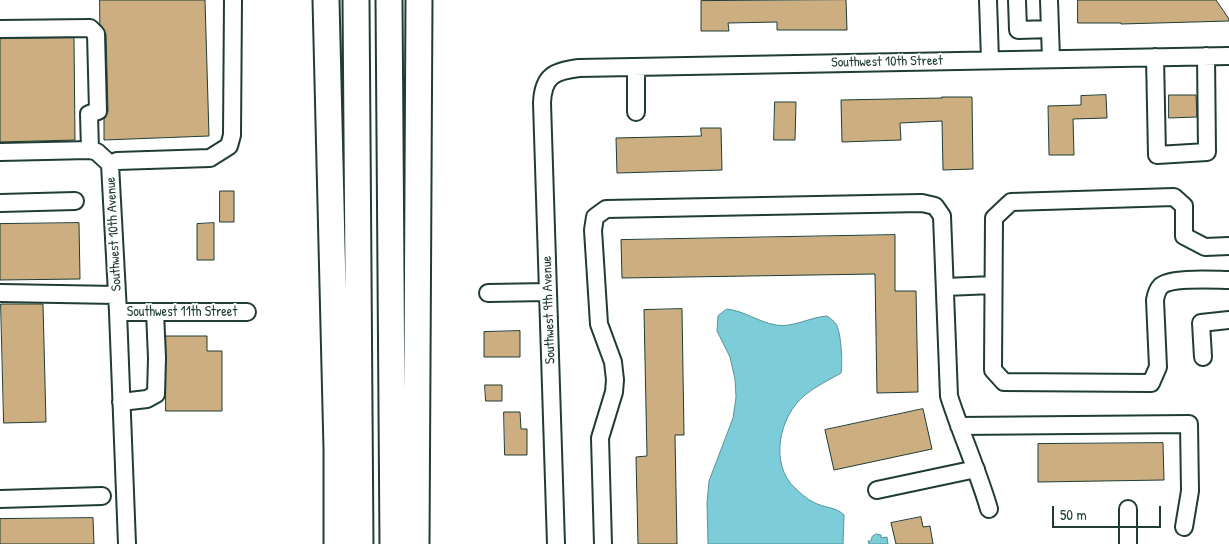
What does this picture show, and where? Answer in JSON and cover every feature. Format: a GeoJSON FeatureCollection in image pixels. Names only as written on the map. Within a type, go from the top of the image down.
{"type":"FeatureCollection","features":[{"type":"Feature","properties":{"kind":"highway"},"geometry":{"type":"LineString","coordinates":[[326,0],[337,544]]}},
{"type":"Feature","properties":{"kind":"highway"},"geometry":{"type":"LineString","coordinates":[[356,0],[360,544]]}},
{"type":"Feature","properties":{"kind":"highway"},"geometry":{"type":"LineString","coordinates":[[389,0],[393,544]]}},
{"type":"Feature","properties":{"kind":"highway"},"geometry":{"type":"LineString","coordinates":[[416,544],[419,0]]}},
{"type":"Feature","properties":{"kind":"street","name":"Southwest 10th Avenue"},"geometry":{"type":"LineString","coordinates":[[127,544],[110,164],[117,161],[210,158],[228,146],[232,135],[233,0]]}},
{"type":"Feature","properties":{"kind":"street"},"geometry":{"type":"LineString","coordinates":[[988,0],[990,60]]}},
{"type":"Feature","properties":{"kind":"street"},"geometry":{"type":"LineString","coordinates":[[1017,0],[1018,30],[1050,29]]}},
{"type":"Feature","properties":{"kind":"street"},"geometry":{"type":"LineString","coordinates":[[1049,0],[1050,59]]}},
{"type":"Feature","properties":{"kind":"street"},"geometry":{"type":"LineString","coordinates":[[0,29],[90,28],[96,34],[98,111],[90,112],[89,114],[90,150]]}},
{"type":"Feature","properties":{"kind":"street"},"geometry":{"type":"LineString","coordinates":[[1155,57],[1157,155],[1207,152],[1206,56]]}},
{"type":"Feature","properties":{"kind":"street","name":"Southwest 10th Street"},"geometry":{"type":"LineString","coordinates":[[548,78],[559,72],[571,69],[1229,56]]}},
{"type":"Feature","properties":{"kind":"street"},"geometry":{"type":"LineString","coordinates":[[636,67],[636,112]]}},
{"type":"Feature","properties":{"kind":"street","name":"Southwest 9th Avenue"},"geometry":{"type":"LineString","coordinates":[[548,78],[543,88],[542,103],[556,544]]}},
{"type":"Feature","properties":{"kind":"street"},"geometry":{"type":"LineString","coordinates":[[0,152],[90,150],[96,152],[110,164]]}},
{"type":"Feature","properties":{"kind":"street"},"geometry":{"type":"LineString","coordinates":[[1229,246],[1205,246],[1184,236],[1184,206],[1174,197],[1011,202],[994,218],[993,370],[1004,382],[1151,383],[1158,367],[1157,290],[1163,284],[1180,280],[1229,280]]}},
{"type":"Feature","properties":{"kind":"street"},"geometry":{"type":"LineString","coordinates":[[0,204],[74,201]]}},
{"type":"Feature","properties":{"kind":"street"},"geometry":{"type":"LineString","coordinates":[[604,544],[600,438],[614,392],[615,380],[613,362],[599,324],[593,230],[596,217],[606,209],[922,202],[935,206],[942,216],[949,396],[990,509]]}},
{"type":"Feature","properties":{"kind":"street"},"geometry":{"type":"LineString","coordinates":[[945,287],[993,285]]}},
{"type":"Feature","properties":{"kind":"street"},"geometry":{"type":"LineString","coordinates":[[488,293],[548,292]]}},
{"type":"Feature","properties":{"kind":"street"},"geometry":{"type":"LineString","coordinates":[[0,293],[117,295]]}},
{"type":"Feature","properties":{"kind":"street","name":"Southwest 11th Street"},"geometry":{"type":"LineString","coordinates":[[118,312],[247,312]]}},
{"type":"Feature","properties":{"kind":"street"},"geometry":{"type":"LineString","coordinates":[[121,402],[147,399],[156,394],[155,312]]}},
{"type":"Feature","properties":{"kind":"street"},"geometry":{"type":"LineString","coordinates":[[1204,357],[1202,323],[1229,320]]}},
{"type":"Feature","properties":{"kind":"street"},"geometry":{"type":"LineString","coordinates":[[959,426],[1189,424],[1190,491],[1184,527]]}},
{"type":"Feature","properties":{"kind":"street"},"geometry":{"type":"LineString","coordinates":[[877,490],[976,468]]}},
{"type":"Feature","properties":{"kind":"street"},"geometry":{"type":"LineString","coordinates":[[0,499],[102,496]]}},
{"type":"Feature","properties":{"kind":"street"},"geometry":{"type":"LineString","coordinates":[[1128,509],[1128,544]]}},
{"type":"Feature","properties":{"kind":"water"},"geometry":{"type":"Polygon","coordinates":[[[727,309],[740,312],[763,322],[782,326],[827,316],[838,328],[842,363],[841,373],[809,392],[796,404],[784,427],[780,454],[787,478],[797,490],[813,502],[838,510],[844,515],[843,544],[708,544],[707,503],[709,481],[733,418],[736,397],[735,379],[730,357],[717,331],[718,316],[727,309]]]}},
{"type":"Feature","properties":{"kind":"water"},"geometry":{"type":"Polygon","coordinates":[[[876,534],[881,535],[881,538],[887,537],[888,544],[869,544],[868,541],[871,541],[872,537],[876,534]]]}},
{"type":"Feature","properties":{"kind":"building"},"geometry":{"type":"Polygon","coordinates":[[[100,0],[205,0],[209,136],[104,140],[104,119],[108,111],[106,34],[100,24],[100,0]]]}},
{"type":"Feature","properties":{"kind":"building"},"geometry":{"type":"Polygon","coordinates":[[[846,0],[847,30],[777,30],[777,22],[728,23],[729,31],[701,31],[701,1],[846,0]]]}},
{"type":"Feature","properties":{"kind":"building"},"geometry":{"type":"Polygon","coordinates":[[[1078,0],[1216,0],[1229,21],[1121,24],[1078,23],[1078,0]]]}},
{"type":"Feature","properties":{"kind":"building"},"geometry":{"type":"Polygon","coordinates":[[[74,38],[75,140],[0,142],[0,39],[74,38]]]}},
{"type":"Feature","properties":{"kind":"building"},"geometry":{"type":"Polygon","coordinates":[[[1106,95],[1107,118],[1073,119],[1074,155],[1049,155],[1048,106],[1081,105],[1081,96],[1106,95]]]}},
{"type":"Feature","properties":{"kind":"building"},"geometry":{"type":"Polygon","coordinates":[[[1169,95],[1196,95],[1197,117],[1169,118],[1169,95]]]}},
{"type":"Feature","properties":{"kind":"building"},"geometry":{"type":"Polygon","coordinates":[[[972,97],[973,169],[943,170],[942,121],[900,123],[901,140],[842,142],[841,100],[972,97]]]}},
{"type":"Feature","properties":{"kind":"building"},"geometry":{"type":"Polygon","coordinates":[[[775,102],[796,102],[795,140],[774,140],[775,102]]]}},
{"type":"Feature","properties":{"kind":"building"},"geometry":{"type":"Polygon","coordinates":[[[701,128],[721,128],[722,170],[617,173],[616,138],[701,136],[701,128]]]}},
{"type":"Feature","properties":{"kind":"building"},"geometry":{"type":"Polygon","coordinates":[[[220,191],[234,191],[234,222],[220,222],[220,191]]]}},
{"type":"Feature","properties":{"kind":"building"},"geometry":{"type":"Polygon","coordinates":[[[79,223],[80,279],[0,280],[0,224],[79,223]]]}},
{"type":"Feature","properties":{"kind":"building"},"geometry":{"type":"Polygon","coordinates":[[[214,223],[214,260],[197,260],[197,224],[214,223]]]}},
{"type":"Feature","properties":{"kind":"building"},"geometry":{"type":"Polygon","coordinates":[[[895,235],[895,291],[916,291],[918,392],[877,393],[875,274],[622,278],[621,240],[895,235]]]}},
{"type":"Feature","properties":{"kind":"building"},"geometry":{"type":"Polygon","coordinates":[[[1,304],[43,304],[46,422],[4,423],[1,304]]]}},
{"type":"Feature","properties":{"kind":"building"},"geometry":{"type":"Polygon","coordinates":[[[682,309],[684,435],[675,435],[677,544],[638,544],[636,457],[647,456],[644,310],[682,309]]]}},
{"type":"Feature","properties":{"kind":"building"},"geometry":{"type":"Polygon","coordinates":[[[520,331],[520,357],[484,357],[484,332],[520,331]]]}},
{"type":"Feature","properties":{"kind":"building"},"geometry":{"type":"Polygon","coordinates":[[[166,336],[207,336],[207,351],[222,351],[222,411],[166,411],[166,336]]]}},
{"type":"Feature","properties":{"kind":"building"},"geometry":{"type":"Polygon","coordinates":[[[485,385],[502,385],[502,401],[486,401],[485,385]]]}},
{"type":"Feature","properties":{"kind":"building"},"geometry":{"type":"Polygon","coordinates":[[[923,409],[932,449],[834,470],[825,430],[923,409]]]}},
{"type":"Feature","properties":{"kind":"building"},"geometry":{"type":"Polygon","coordinates":[[[504,412],[520,412],[521,429],[527,429],[527,455],[505,455],[504,412]]]}},
{"type":"Feature","properties":{"kind":"building"},"geometry":{"type":"Polygon","coordinates":[[[1163,443],[1164,480],[1038,482],[1038,444],[1163,443]]]}},
{"type":"Feature","properties":{"kind":"building"},"geometry":{"type":"Polygon","coordinates":[[[921,517],[923,527],[930,526],[933,544],[896,544],[891,523],[921,517]]]}},
{"type":"Feature","properties":{"kind":"building"},"geometry":{"type":"Polygon","coordinates":[[[93,518],[94,544],[0,544],[0,519],[93,518]]]}}]}
